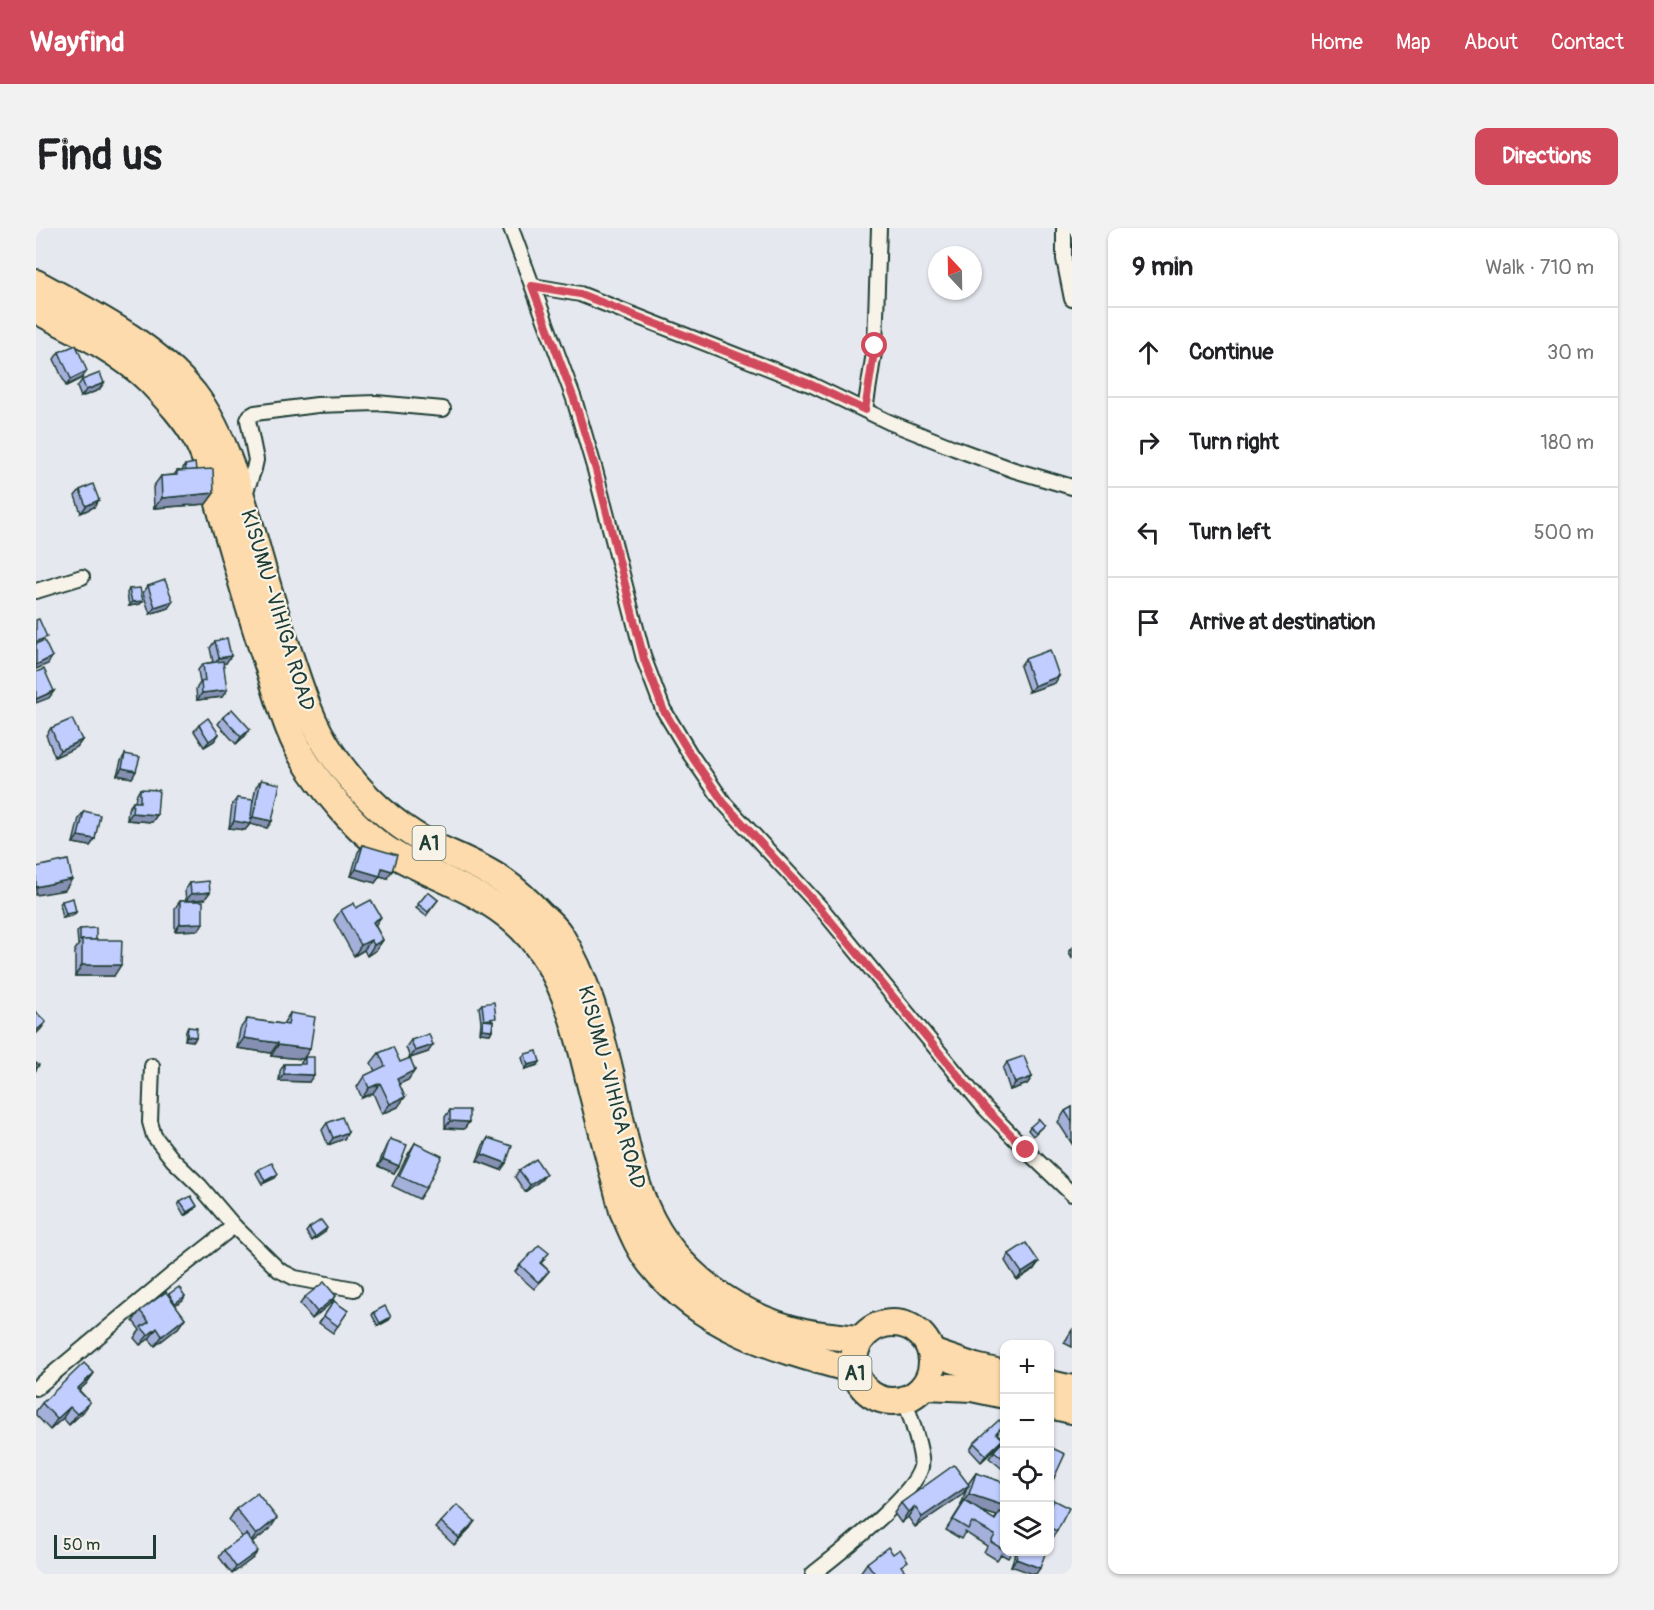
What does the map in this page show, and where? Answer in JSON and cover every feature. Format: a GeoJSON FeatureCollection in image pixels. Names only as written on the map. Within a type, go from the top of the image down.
{"type":"FeatureCollection","features":[{"type":"Feature","properties":{"kind":"highway","name":"KISUMU -VIHIGA ROAD"},"geometry":{"type":"LineString","coordinates":[[36,283],[118,328],[151,352],[187,386],[212,422],[243,498],[276,619],[310,714],[330,752],[363,794],[398,824],[426,842],[501,879],[529,902],[557,930],[577,965],[593,1007],[632,1164],[646,1207],[663,1239],[690,1272],[721,1296],[760,1318],[805,1332],[861,1339]]}},
{"type":"Feature","properties":{"kind":"highway","name":"KISUMU -VIHIGA ROAD"},"geometry":{"type":"LineString","coordinates":[[36,310],[112,352],[149,380],[196,439],[209,471],[255,627],[292,732],[308,765],[327,790],[375,842],[396,855],[489,901],[516,922],[552,969],[576,1025],[623,1211],[634,1238],[650,1262],[669,1285],[706,1315],[741,1334],[778,1349],[854,1370]]}},
{"type":"Feature","properties":{"kind":"highway","name":"A1"},"geometry":{"type":"LineString","coordinates":[[931,1352],[918,1331],[900,1324],[881,1325],[870,1330],[861,1339],[853,1359],[854,1370],[859,1383],[867,1393],[892,1402],[915,1393],[972,1388],[1000,1394]]}},
{"type":"Feature","properties":{"kind":"highway"},"geometry":{"type":"LineString","coordinates":[[915,1393],[930,1376],[931,1352],[1000,1373]]}},
{"type":"Feature","properties":{"kind":"highway"},"geometry":{"type":"LineString","coordinates":[[1054,1385],[1072,1389]]}},
{"type":"Feature","properties":{"kind":"highway"},"geometry":{"type":"LineString","coordinates":[[1054,1406],[1072,1410]]}},
{"type":"Feature","properties":{"kind":"street"},"geometry":{"type":"LineString","coordinates":[[511,228],[574,399],[644,659],[663,709],[684,745],[724,803],[820,908],[985,1108],[1072,1194]]}},
{"type":"Feature","properties":{"kind":"street"},"geometry":{"type":"LineString","coordinates":[[865,410],[875,346],[879,228]]}},
{"type":"Feature","properties":{"kind":"street"},"geometry":{"type":"LineString","coordinates":[[1064,228],[1064,259],[1072,299]]}},
{"type":"Feature","properties":{"kind":"street"},"geometry":{"type":"LineString","coordinates":[[532,286],[580,294],[812,385],[889,422],[1014,470],[1072,488]]}},
{"type":"Feature","properties":{"kind":"street"},"geometry":{"type":"LineString","coordinates":[[243,498],[256,460],[248,420],[255,413],[317,405],[376,403],[443,409]]}},
{"type":"Feature","properties":{"kind":"street"},"geometry":{"type":"LineString","coordinates":[[36,591],[82,577]]}},
{"type":"Feature","properties":{"kind":"street"},"geometry":{"type":"LineString","coordinates":[[152,1066],[150,1122],[154,1136],[173,1160],[200,1186],[234,1226],[279,1270],[295,1278],[354,1289]]}},
{"type":"Feature","properties":{"kind":"street"},"geometry":{"type":"LineString","coordinates":[[36,1388],[172,1274],[234,1226]]}},
{"type":"Feature","properties":{"kind":"street"},"geometry":{"type":"LineString","coordinates":[[813,1574],[867,1531],[911,1485],[921,1468],[915,1393]]}},
{"type":"Feature","properties":{"kind":"building"},"geometry":{"type":"Polygon","coordinates":[[[76,345],[87,371],[71,379],[59,352],[76,345]]]}},
{"type":"Feature","properties":{"kind":"building"},"geometry":{"type":"Polygon","coordinates":[[[100,373],[104,383],[86,390],[82,380],[100,373]]]}},
{"type":"Feature","properties":{"kind":"building"},"geometry":{"type":"Polygon","coordinates":[[[195,463],[196,470],[186,471],[185,465],[195,463]]]}},
{"type":"Feature","properties":{"kind":"building"},"geometry":{"type":"Polygon","coordinates":[[[213,469],[214,493],[162,498],[161,476],[177,475],[177,471],[213,469]]]}},
{"type":"Feature","properties":{"kind":"building"},"geometry":{"type":"Polygon","coordinates":[[[93,484],[99,500],[86,506],[80,490],[93,484]]]}},
{"type":"Feature","properties":{"kind":"building"},"geometry":{"type":"Polygon","coordinates":[[[165,580],[173,601],[155,607],[148,586],[165,580]]]}},
{"type":"Feature","properties":{"kind":"building"},"geometry":{"type":"Polygon","coordinates":[[[140,588],[143,601],[132,602],[129,589],[140,588]]]}},
{"type":"Feature","properties":{"kind":"building"},"geometry":{"type":"Polygon","coordinates":[[[39,619],[47,637],[36,642],[36,620],[39,619]]]}},
{"type":"Feature","properties":{"kind":"building"},"geometry":{"type":"Polygon","coordinates":[[[227,638],[231,656],[219,658],[215,641],[227,638]]]}},
{"type":"Feature","properties":{"kind":"building"},"geometry":{"type":"Polygon","coordinates":[[[44,640],[52,657],[36,665],[36,644],[44,640]]]}},
{"type":"Feature","properties":{"kind":"building"},"geometry":{"type":"Polygon","coordinates":[[[1050,650],[1059,676],[1034,686],[1025,659],[1050,650]]]}},
{"type":"Feature","properties":{"kind":"building"},"geometry":{"type":"Polygon","coordinates":[[[223,661],[227,690],[202,693],[201,682],[205,681],[203,664],[223,661]]]}},
{"type":"Feature","properties":{"kind":"building"},"geometry":{"type":"Polygon","coordinates":[[[44,669],[54,691],[36,699],[36,672],[44,669]]]}},
{"type":"Feature","properties":{"kind":"building"},"geometry":{"type":"Polygon","coordinates":[[[232,709],[250,729],[241,737],[223,717],[232,709]]]}},
{"type":"Feature","properties":{"kind":"building"},"geometry":{"type":"Polygon","coordinates":[[[208,718],[219,734],[209,741],[199,725],[208,718]]]}},
{"type":"Feature","properties":{"kind":"building"},"geometry":{"type":"Polygon","coordinates":[[[72,719],[82,740],[60,750],[51,728],[72,719]]]}},
{"type":"Feature","properties":{"kind":"building"},"geometry":{"type":"Polygon","coordinates":[[[125,754],[140,757],[136,771],[122,768],[125,754]]]}},
{"type":"Feature","properties":{"kind":"building"},"geometry":{"type":"Polygon","coordinates":[[[261,780],[280,784],[272,821],[253,817],[261,780]]]}},
{"type":"Feature","properties":{"kind":"building"},"geometry":{"type":"Polygon","coordinates":[[[140,789],[159,790],[157,815],[132,813],[133,802],[140,802],[140,789]]]}},
{"type":"Feature","properties":{"kind":"building"},"geometry":{"type":"Polygon","coordinates":[[[237,798],[253,800],[250,824],[234,821],[237,798]]]}},
{"type":"Feature","properties":{"kind":"building"},"geometry":{"type":"Polygon","coordinates":[[[84,811],[100,815],[95,839],[78,836],[84,811]]]}},
{"type":"Feature","properties":{"kind":"building"},"geometry":{"type":"Polygon","coordinates":[[[363,845],[397,855],[392,871],[382,868],[380,876],[356,869],[363,845]]]}},
{"type":"Feature","properties":{"kind":"building"},"geometry":{"type":"Polygon","coordinates":[[[68,860],[72,879],[36,887],[36,867],[68,860]]]}},
{"type":"Feature","properties":{"kind":"building"},"geometry":{"type":"Polygon","coordinates":[[[209,881],[210,892],[191,894],[190,883],[209,881]]]}},
{"type":"Feature","properties":{"kind":"building"},"geometry":{"type":"Polygon","coordinates":[[[428,892],[438,900],[428,912],[418,904],[428,892]]]}},
{"type":"Feature","properties":{"kind":"building"},"geometry":{"type":"Polygon","coordinates":[[[73,898],[76,912],[66,914],[62,901],[73,898]]]}},
{"type":"Feature","properties":{"kind":"building"},"geometry":{"type":"Polygon","coordinates":[[[371,900],[381,917],[373,922],[383,940],[374,945],[371,940],[361,945],[341,910],[354,903],[356,908],[371,900]]]}},
{"type":"Feature","properties":{"kind":"building"},"geometry":{"type":"Polygon","coordinates":[[[180,901],[203,901],[203,923],[180,924],[180,901]]]}},
{"type":"Feature","properties":{"kind":"building"},"geometry":{"type":"Polygon","coordinates":[[[96,928],[96,940],[80,941],[80,929],[96,928]]]}},
{"type":"Feature","properties":{"kind":"building"},"geometry":{"type":"Polygon","coordinates":[[[82,940],[122,940],[121,965],[82,965],[82,940]]]}},
{"type":"Feature","properties":{"kind":"building"},"geometry":{"type":"Polygon","coordinates":[[[494,1002],[496,1018],[484,1020],[482,1004],[494,1002]]]}},
{"type":"Feature","properties":{"kind":"building"},"geometry":{"type":"Polygon","coordinates":[[[36,1012],[46,1022],[37,1030],[36,1029],[36,1012]]]}},
{"type":"Feature","properties":{"kind":"building"},"geometry":{"type":"Polygon","coordinates":[[[290,1013],[315,1017],[310,1049],[244,1038],[247,1019],[288,1025],[290,1013]]]}},
{"type":"Feature","properties":{"kind":"building"},"geometry":{"type":"Polygon","coordinates":[[[483,1020],[493,1021],[492,1030],[482,1029],[483,1020]]]}},
{"type":"Feature","properties":{"kind":"building"},"geometry":{"type":"Polygon","coordinates":[[[188,1027],[197,1028],[196,1037],[187,1036],[188,1027]]]}},
{"type":"Feature","properties":{"kind":"building"},"geometry":{"type":"Polygon","coordinates":[[[429,1034],[433,1045],[415,1051],[411,1040],[429,1034]]]}},
{"type":"Feature","properties":{"kind":"building"},"geometry":{"type":"Polygon","coordinates":[[[393,1047],[400,1062],[410,1058],[415,1070],[397,1079],[405,1097],[390,1104],[380,1083],[369,1088],[364,1076],[385,1066],[379,1053],[393,1047]]]}},
{"type":"Feature","properties":{"kind":"building"},"geometry":{"type":"Polygon","coordinates":[[[537,1051],[540,1062],[528,1065],[525,1054],[537,1051]]]}},
{"type":"Feature","properties":{"kind":"building"},"geometry":{"type":"Polygon","coordinates":[[[1024,1056],[1032,1077],[1015,1083],[1007,1062],[1024,1056]]]}},
{"type":"Feature","properties":{"kind":"building"},"geometry":{"type":"Polygon","coordinates":[[[305,1057],[314,1057],[314,1075],[284,1074],[284,1064],[305,1064],[305,1057]]]}},
{"type":"Feature","properties":{"kind":"building"},"geometry":{"type":"Polygon","coordinates":[[[1072,1107],[1072,1122],[1065,1111],[1072,1107]]]}},
{"type":"Feature","properties":{"kind":"building"},"geometry":{"type":"Polygon","coordinates":[[[450,1110],[469,1110],[469,1122],[450,1121],[450,1110]]]}},
{"type":"Feature","properties":{"kind":"building"},"geometry":{"type":"Polygon","coordinates":[[[342,1117],[348,1132],[333,1138],[327,1123],[342,1117]]]}},
{"type":"Feature","properties":{"kind":"building"},"geometry":{"type":"Polygon","coordinates":[[[1039,1119],[1044,1125],[1036,1132],[1030,1127],[1039,1119]]]}},
{"type":"Feature","properties":{"kind":"building"},"geometry":{"type":"Polygon","coordinates":[[[488,1138],[512,1146],[506,1163],[482,1154],[488,1138]]]}},
{"type":"Feature","properties":{"kind":"building"},"geometry":{"type":"Polygon","coordinates":[[[390,1139],[407,1145],[399,1166],[383,1159],[390,1139]]]}},
{"type":"Feature","properties":{"kind":"building"},"geometry":{"type":"Polygon","coordinates":[[[415,1143],[442,1156],[426,1188],[399,1176],[415,1143]]]}},
{"type":"Feature","properties":{"kind":"building"},"geometry":{"type":"Polygon","coordinates":[[[536,1159],[546,1174],[530,1185],[519,1170],[536,1159]]]}},
{"type":"Feature","properties":{"kind":"building"},"geometry":{"type":"Polygon","coordinates":[[[272,1163],[278,1174],[265,1181],[259,1169],[272,1163]]]}},
{"type":"Feature","properties":{"kind":"building"},"geometry":{"type":"Polygon","coordinates":[[[191,1196],[197,1206],[187,1212],[180,1202],[191,1196]]]}},
{"type":"Feature","properties":{"kind":"building"},"geometry":{"type":"Polygon","coordinates":[[[321,1220],[327,1228],[315,1237],[309,1228],[321,1220]]]}},
{"type":"Feature","properties":{"kind":"building"},"geometry":{"type":"Polygon","coordinates":[[[1026,1243],[1039,1262],[1022,1273],[1009,1254],[1026,1243]]]}},
{"type":"Feature","properties":{"kind":"building"},"geometry":{"type":"Polygon","coordinates":[[[539,1245],[549,1253],[540,1263],[549,1271],[538,1282],[520,1265],[539,1245]]]}},
{"type":"Feature","properties":{"kind":"building"},"geometry":{"type":"Polygon","coordinates":[[[324,1282],[336,1296],[317,1312],[305,1297],[324,1282]]]}},
{"type":"Feature","properties":{"kind":"building"},"geometry":{"type":"Polygon","coordinates":[[[179,1287],[185,1296],[175,1303],[169,1294],[179,1287]]]}},
{"type":"Feature","properties":{"kind":"building"},"geometry":{"type":"Polygon","coordinates":[[[166,1292],[185,1318],[162,1336],[157,1328],[148,1335],[141,1327],[149,1322],[140,1311],[166,1292]]]}},
{"type":"Feature","properties":{"kind":"building"},"geometry":{"type":"Polygon","coordinates":[[[334,1301],[348,1311],[338,1326],[324,1316],[334,1301]]]}},
{"type":"Feature","properties":{"kind":"building"},"geometry":{"type":"Polygon","coordinates":[[[385,1306],[391,1317],[380,1323],[374,1312],[385,1306]]]}},
{"type":"Feature","properties":{"kind":"building"},"geometry":{"type":"Polygon","coordinates":[[[84,1363],[94,1373],[77,1389],[90,1402],[77,1414],[70,1407],[57,1419],[42,1403],[84,1363]]]}},
{"type":"Feature","properties":{"kind":"building"},"geometry":{"type":"Polygon","coordinates":[[[1000,1421],[1000,1429],[996,1433],[1000,1436],[1000,1442],[986,1455],[974,1443],[1000,1421]]]}},
{"type":"Feature","properties":{"kind":"building"},"geometry":{"type":"Polygon","coordinates":[[[1000,1444],[1000,1456],[994,1451],[1000,1444]]]}},
{"type":"Feature","properties":{"kind":"building"},"geometry":{"type":"Polygon","coordinates":[[[1054,1449],[1065,1454],[1054,1478],[1054,1449]]]}},
{"type":"Feature","properties":{"kind":"building"},"geometry":{"type":"Polygon","coordinates":[[[954,1465],[969,1485],[922,1517],[915,1507],[908,1512],[901,1503],[954,1465]]]}},
{"type":"Feature","properties":{"kind":"building"},"geometry":{"type":"Polygon","coordinates":[[[976,1473],[1000,1481],[1000,1504],[969,1494],[976,1473]]]}},
{"type":"Feature","properties":{"kind":"building"},"geometry":{"type":"Polygon","coordinates":[[[257,1493],[277,1518],[256,1535],[236,1509],[257,1493]]]}},
{"type":"Feature","properties":{"kind":"building"},"geometry":{"type":"Polygon","coordinates":[[[1054,1500],[1069,1508],[1057,1531],[1054,1530],[1054,1500]]]}},
{"type":"Feature","properties":{"kind":"building"},"geometry":{"type":"Polygon","coordinates":[[[965,1501],[995,1520],[1000,1512],[1000,1548],[991,1542],[995,1535],[972,1522],[968,1529],[953,1520],[965,1501]]]}},
{"type":"Feature","properties":{"kind":"building"},"geometry":{"type":"Polygon","coordinates":[[[457,1505],[475,1521],[459,1538],[441,1522],[457,1505]]]}},
{"type":"Feature","properties":{"kind":"building"},"geometry":{"type":"Polygon","coordinates":[[[246,1534],[258,1551],[236,1567],[224,1550],[246,1534]]]}},
{"type":"Feature","properties":{"kind":"building"},"geometry":{"type":"Polygon","coordinates":[[[888,1547],[893,1554],[900,1549],[908,1561],[901,1566],[907,1574],[875,1574],[867,1563],[888,1547]]]}},
{"type":"Feature","properties":{"kind":"building"},"geometry":{"type":"Polygon","coordinates":[[[1017,1556],[1044,1556],[1040,1568],[1016,1559],[1017,1556]]]}},
{"type":"Feature","properties":{"kind":"route"},"geometry":{"type":"LineString","coordinates":[[875,346],[865,410],[812,385],[580,294],[532,286],[574,399],[596,470],[633,620],[644,659],[663,709],[690,754],[724,803],[774,855],[985,1108],[1026,1150]]}}]}
